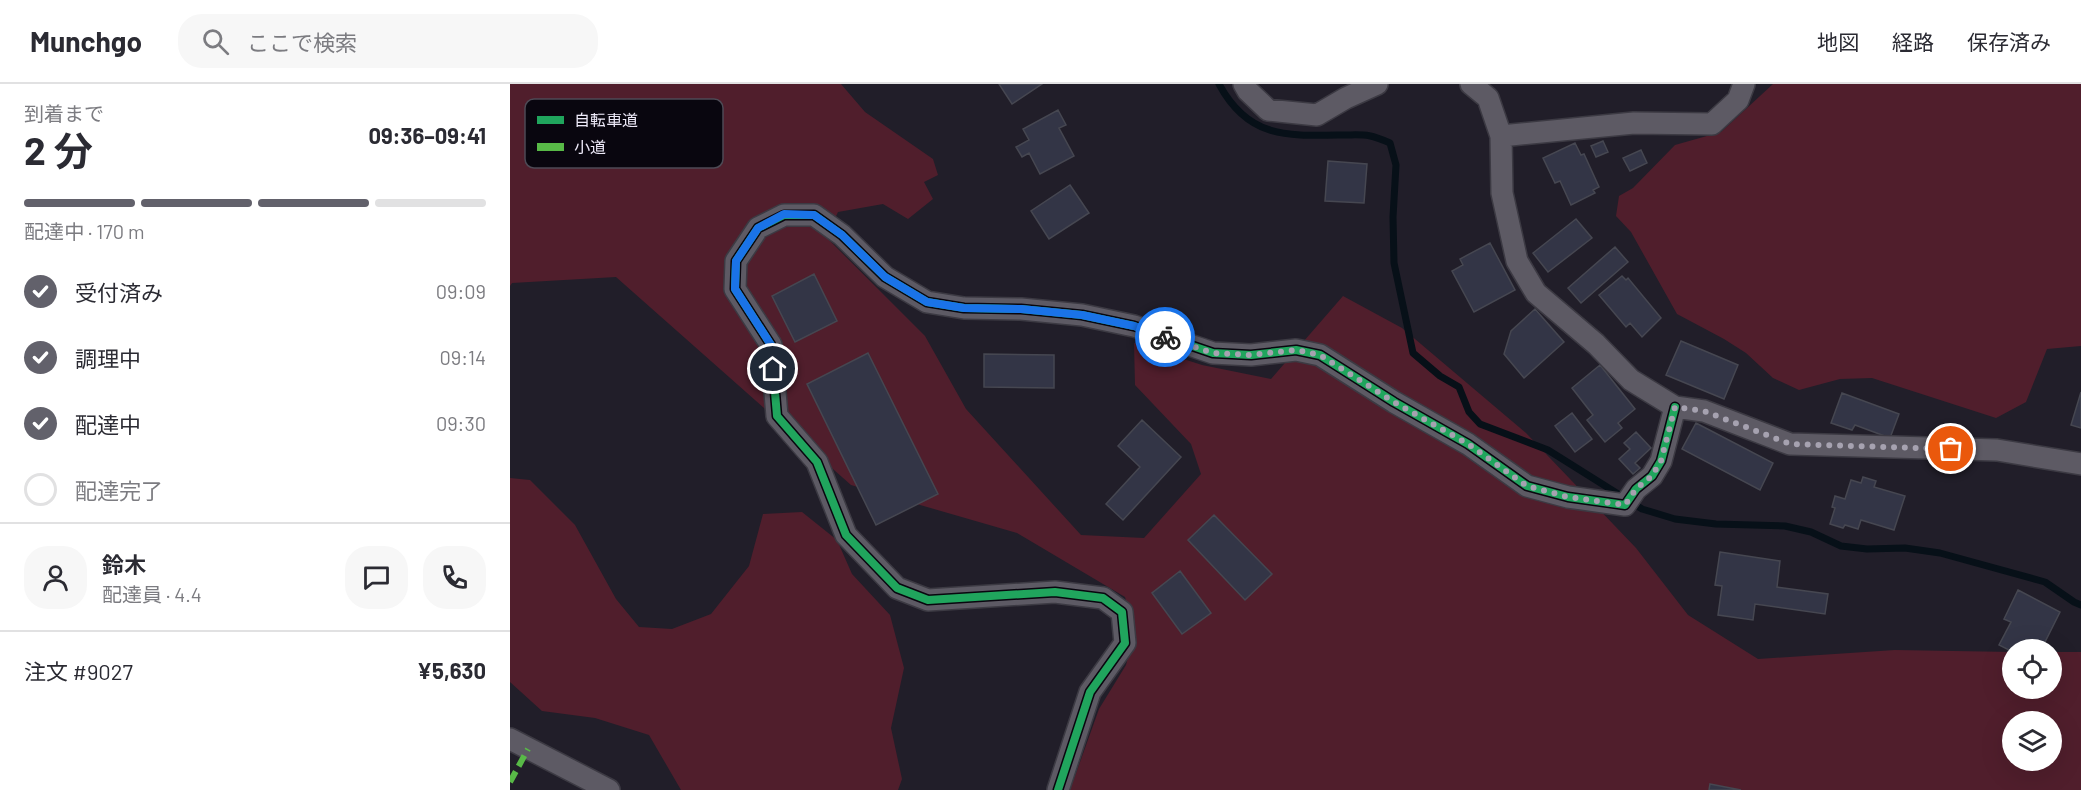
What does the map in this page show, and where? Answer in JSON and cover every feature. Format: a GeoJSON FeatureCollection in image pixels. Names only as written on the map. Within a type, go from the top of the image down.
{"type":"FeatureCollection","features":[{"type":"Feature","properties":{"kind":"street"},"geometry":{"type":"LineString","coordinates":[[1244,84],[1248,91],[1268,110],[1317,115],[1377,84]]}},
{"type":"Feature","properties":{"kind":"street"},"geometry":{"type":"LineString","coordinates":[[1470,84],[1488,98],[1501,136],[1502,193],[1517,261],[1536,293],[1596,344],[1632,380],[1675,407],[1704,411],[1790,444],[1997,450],[2081,464]]}},
{"type":"Feature","properties":{"kind":"street"},"geometry":{"type":"LineString","coordinates":[[1501,136],[1634,123],[1712,124],[1738,100],[1744,84]]}},
{"type":"Feature","properties":{"kind":"street"},"geometry":{"type":"LineString","coordinates":[[1058,790],[1090,692],[1125,643],[1122,612],[1103,598],[1055,592],[928,600],[897,588],[846,535],[818,462],[777,416],[771,345],[735,289],[736,261],[758,228],[784,214],[814,215],[842,235],[885,277],[927,302],[964,308],[1021,309],[1082,315],[1134,326],[1213,353],[1251,355],[1296,350],[1320,355],[1394,402],[1468,444],[1527,486],[1568,497],[1630,497],[1652,476],[1661,461],[1675,407]]}},
{"type":"Feature","properties":{"kind":"street"},"geometry":{"type":"LineString","coordinates":[[510,739],[609,790]]}},
{"type":"Feature","properties":{"kind":"shaded area"},"geometry":{"type":"Polygon","coordinates":[[[510,84],[841,84],[865,112],[933,159],[938,175],[924,182],[933,199],[908,219],[883,204],[838,212],[826,237],[925,336],[966,409],[1081,535],[1144,538],[1201,474],[1191,444],[1135,385],[1134,343],[1202,365],[1271,379],[1343,296],[1402,328],[1526,433],[1636,548],[1688,615],[1758,659],[1895,650],[2002,652],[2002,699],[2062,699],[2062,652],[2081,652],[2081,790],[1070,790],[1099,709],[1126,665],[1135,631],[1125,597],[1017,533],[851,485],[616,277],[512,283],[510,286],[510,84]]]}},
{"type":"Feature","properties":{"kind":"shaded area"},"geometry":{"type":"Polygon","coordinates":[[[1773,84],[2081,84],[2081,346],[2047,349],[2026,402],[1996,418],[1872,378],[1840,379],[1799,390],[1773,378],[1746,353],[1724,339],[1677,314],[1631,232],[1616,216],[1619,196],[1633,188],[1675,145],[1721,132],[1773,84]]]}},
{"type":"Feature","properties":{"kind":"shaded area"},"geometry":{"type":"Polygon","coordinates":[[[510,478],[530,480],[575,525],[616,599],[639,627],[672,629],[711,614],[749,566],[763,514],[802,512],[837,540],[852,574],[890,615],[904,668],[891,728],[902,779],[898,790],[681,790],[649,735],[595,718],[542,711],[510,682],[510,478]]]}},
{"type":"Feature","properties":{"kind":"building"},"geometry":{"type":"Polygon","coordinates":[[[999,84],[1042,84],[1012,104],[999,84]]]}},
{"type":"Feature","properties":{"kind":"building"},"geometry":{"type":"Polygon","coordinates":[[[1058,110],[1066,125],[1059,128],[1074,156],[1040,174],[1029,153],[1022,157],[1016,147],[1029,140],[1023,129],[1058,110]]]}},
{"type":"Feature","properties":{"kind":"building"},"geometry":{"type":"Polygon","coordinates":[[[1603,141],[1608,152],[1596,157],[1591,146],[1603,141]]]}},
{"type":"Feature","properties":{"kind":"building"},"geometry":{"type":"Polygon","coordinates":[[[1575,143],[1581,155],[1584,154],[1599,187],[1593,190],[1595,193],[1571,205],[1560,181],[1555,183],[1543,158],[1575,143]]]}},
{"type":"Feature","properties":{"kind":"building"},"geometry":{"type":"Polygon","coordinates":[[[1641,150],[1647,163],[1630,171],[1623,158],[1641,150]]]}},
{"type":"Feature","properties":{"kind":"building"},"geometry":{"type":"Polygon","coordinates":[[[1328,161],[1367,164],[1364,203],[1325,201],[1328,161]]]}},
{"type":"Feature","properties":{"kind":"building"},"geometry":{"type":"Polygon","coordinates":[[[1070,185],[1089,213],[1049,239],[1031,211],[1070,185]]]}},
{"type":"Feature","properties":{"kind":"building"},"geometry":{"type":"Polygon","coordinates":[[[1576,219],[1592,238],[1548,272],[1533,253],[1576,219]]]}},
{"type":"Feature","properties":{"kind":"building"},"geometry":{"type":"Polygon","coordinates":[[[1490,243],[1515,290],[1474,312],[1452,271],[1463,265],[1460,259],[1490,243]]]}},
{"type":"Feature","properties":{"kind":"building"},"geometry":{"type":"Polygon","coordinates":[[[1615,247],[1628,262],[1581,303],[1568,288],[1615,247]]]}},
{"type":"Feature","properties":{"kind":"building"},"geometry":{"type":"Polygon","coordinates":[[[814,274],[837,321],[795,342],[772,296],[814,274]]]}},
{"type":"Feature","properties":{"kind":"building"},"geometry":{"type":"Polygon","coordinates":[[[1622,276],[1626,280],[1628,278],[1661,318],[1642,337],[1630,323],[1626,327],[1599,295],[1622,276]]]}},
{"type":"Feature","properties":{"kind":"building"},"geometry":{"type":"Polygon","coordinates":[[[1535,309],[1564,342],[1524,378],[1504,354],[1511,331],[1535,309]]]}},
{"type":"Feature","properties":{"kind":"building"},"geometry":{"type":"Polygon","coordinates":[[[1681,341],[1738,365],[1724,399],[1666,375],[1681,341]]]}},
{"type":"Feature","properties":{"kind":"building"},"geometry":{"type":"Polygon","coordinates":[[[868,353],[938,494],[876,525],[807,384],[868,353]]]}},
{"type":"Feature","properties":{"kind":"building"},"geometry":{"type":"Polygon","coordinates":[[[984,354],[1054,355],[1054,388],[984,387],[984,354]]]}},
{"type":"Feature","properties":{"kind":"building"},"geometry":{"type":"Polygon","coordinates":[[[1600,365],[1635,409],[1618,423],[1622,428],[1605,442],[1587,420],[1593,415],[1572,388],[1600,365]]]}},
{"type":"Feature","properties":{"kind":"building"},"geometry":{"type":"Polygon","coordinates":[[[2081,392],[2081,428],[2071,425],[2081,392]]]}},
{"type":"Feature","properties":{"kind":"building"},"geometry":{"type":"Polygon","coordinates":[[[1842,393],[1899,414],[1890,438],[1855,425],[1852,430],[1831,423],[1842,393]]]}},
{"type":"Feature","properties":{"kind":"building"},"geometry":{"type":"Polygon","coordinates":[[[1572,413],[1592,439],[1575,452],[1555,426],[1572,413]]]}},
{"type":"Feature","properties":{"kind":"building"},"geometry":{"type":"Polygon","coordinates":[[[1142,420],[1181,457],[1123,520],[1106,504],[1140,467],[1118,446],[1142,420]]]}},
{"type":"Feature","properties":{"kind":"building"},"geometry":{"type":"Polygon","coordinates":[[[1696,423],[1773,463],[1760,490],[1682,449],[1696,423]]]}},
{"type":"Feature","properties":{"kind":"building"},"geometry":{"type":"Polygon","coordinates":[[[1636,432],[1651,448],[1635,463],[1640,468],[1633,474],[1619,459],[1630,449],[1624,443],[1636,432]]]}},
{"type":"Feature","properties":{"kind":"building"},"geometry":{"type":"Polygon","coordinates":[[[1863,477],[1876,481],[1874,487],[1905,496],[1894,530],[1861,520],[1858,529],[1830,524],[1835,508],[1832,507],[1835,496],[1845,499],[1851,480],[1861,483],[1863,477]]]}},
{"type":"Feature","properties":{"kind":"building"},"geometry":{"type":"Polygon","coordinates":[[[1214,515],[1272,574],[1245,600],[1188,540],[1214,515]]]}},
{"type":"Feature","properties":{"kind":"building"},"geometry":{"type":"Polygon","coordinates":[[[1720,552],[1780,561],[1777,587],[1828,594],[1825,614],[1755,604],[1753,620],[1718,615],[1722,586],[1715,585],[1720,552]]]}},
{"type":"Feature","properties":{"kind":"building"},"geometry":{"type":"Polygon","coordinates":[[[1180,571],[1211,613],[1182,634],[1152,593],[1180,571]]]}},
{"type":"Feature","properties":{"kind":"building"},"geometry":{"type":"Polygon","coordinates":[[[2018,590],[2060,612],[2046,639],[2002,639],[2011,622],[2004,619],[2018,590]]]}},
{"type":"Feature","properties":{"kind":"building"},"geometry":{"type":"Polygon","coordinates":[[[1710,784],[1741,790],[1709,790],[1710,784]]]}},
{"type":"Feature","properties":{"kind":"waterway"},"geometry":{"type":"LineString","coordinates":[[1219,84],[1230,102],[1243,115],[1270,130],[1303,135],[1366,135],[1390,143],[1396,165],[1393,217],[1394,263],[1413,353],[1440,376],[1459,387],[1469,412],[1480,424],[1548,450],[1642,509],[1675,519],[1716,524],[1785,526],[1811,532],[1841,546],[1867,549],[1905,548],[1940,553],[2045,582],[2081,605]]}},
{"type":"Feature","properties":{"kind":"marked path"},"geometry":{"type":"LineString","coordinates":[[510,782],[528,749]]}},
{"type":"Feature","properties":{"kind":"cycle path"},"geometry":{"type":"LineString","coordinates":[[1058,790],[1090,692],[1125,643],[1122,612],[1103,598],[1055,592],[928,600],[897,588],[846,535],[817,462],[777,416],[771,345],[735,289],[736,261],[758,228],[784,215],[814,215],[842,235],[885,277],[927,302],[964,308],[1021,309],[1082,315],[1134,326],[1213,353],[1251,355],[1296,350],[1320,355],[1394,402],[1468,444],[1527,486],[1568,497],[1625,505],[1636,489],[1652,476],[1661,461],[1675,407]]}},
{"type":"Feature","properties":{"kind":"way so far"},"geometry":{"type":"LineString","coordinates":[[1165,337],[1213,353],[1251,355],[1296,350],[1320,355],[1394,402],[1468,444],[1527,486],[1593,501],[1625,505],[1636,489],[1652,476],[1661,461],[1675,407],[1704,411],[1790,444],[1951,449]]}},
{"type":"Feature","properties":{"kind":"route"},"geometry":{"type":"LineString","coordinates":[[773,369],[771,345],[735,289],[736,261],[758,228],[784,214],[814,215],[842,235],[885,277],[927,302],[964,308],[1021,309],[1082,315],[1134,326],[1165,337]]}}]}
